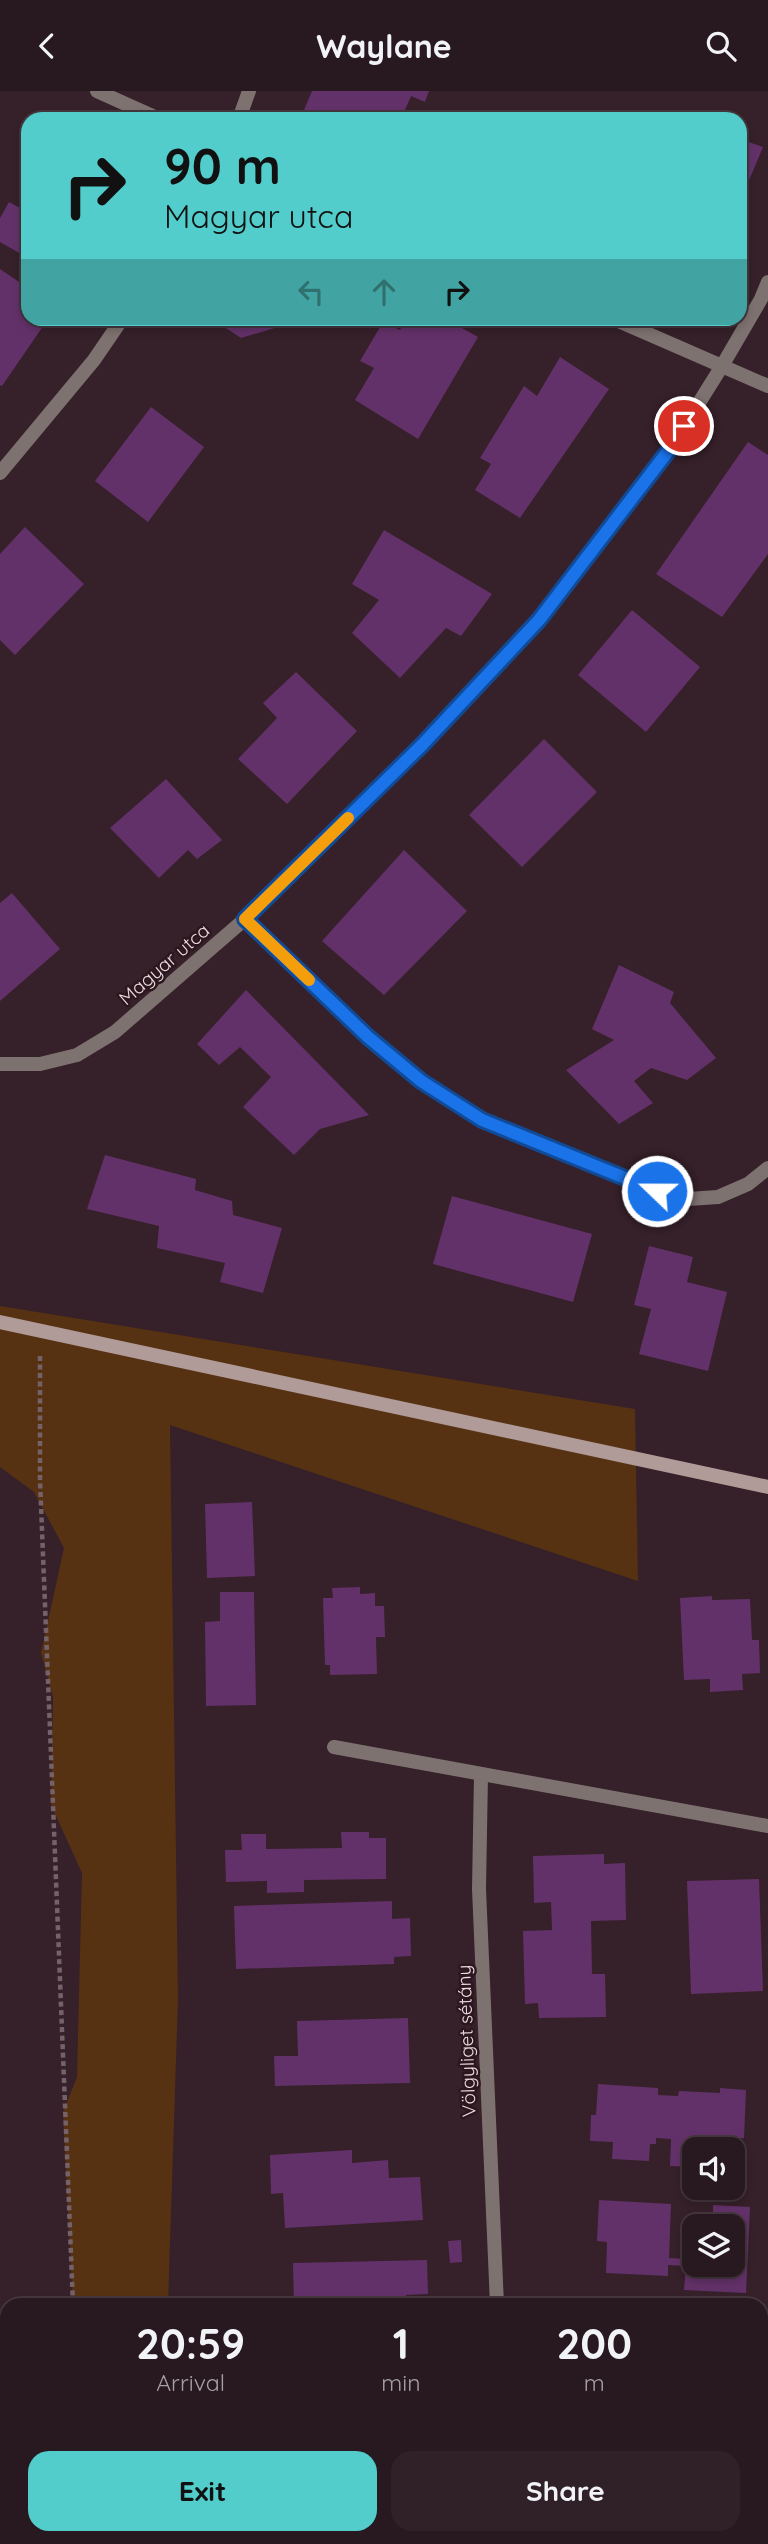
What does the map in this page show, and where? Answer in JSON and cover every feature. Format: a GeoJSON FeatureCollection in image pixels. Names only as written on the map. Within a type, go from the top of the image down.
{"type":"FeatureCollection","features":[{"type":"Feature","properties":{"kind":"street"},"geometry":{"type":"LineString","coordinates":[[97,91],[144,112]]}},
{"type":"Feature","properties":{"kind":"street"},"geometry":{"type":"LineString","coordinates":[[242,112],[250,91]]}},
{"type":"Feature","properties":{"kind":"street","name":"Magyar utca"},"geometry":{"type":"LineString","coordinates":[[747,323],[768,282]]}},
{"type":"Feature","properties":{"kind":"street"},"geometry":{"type":"LineString","coordinates":[[0,473],[94,360],[117,326]]}},
{"type":"Feature","properties":{"kind":"street"},"geometry":{"type":"LineString","coordinates":[[630,326],[768,386]]}},
{"type":"Feature","properties":{"kind":"street","name":"Magyar utca"},"geometry":{"type":"LineString","coordinates":[[0,1064],[40,1064],[77,1055],[115,1032],[245,919],[422,745],[539,620],[672,446],[745,326]]}},
{"type":"Feature","properties":{"kind":"street"},"geometry":{"type":"LineString","coordinates":[[245,919],[368,1037],[421,1081],[482,1120],[657,1191],[688,1199],[718,1197],[748,1184],[768,1168]]}},
{"type":"Feature","properties":{"kind":"street"},"geometry":{"type":"LineString","coordinates":[[0,1322],[768,1487]]}},
{"type":"Feature","properties":{"kind":"street"},"geometry":{"type":"LineString","coordinates":[[334,1747],[768,1826]]}},
{"type":"Feature","properties":{"kind":"street","name":"Völgyliget sétány"},"geometry":{"type":"LineString","coordinates":[[481,1775],[479,1889],[496,2298]]}},
{"type":"Feature","properties":{"kind":"path"},"geometry":{"type":"LineString","coordinates":[[40,1331],[40,1480],[73,2298]]}},
{"type":"Feature","properties":{"kind":"shaded area"},"geometry":{"type":"Polygon","coordinates":[[[0,1306],[635,1409],[638,1581],[170,1425],[178,1998],[168,2298],[73,2298],[63,2112],[77,2077],[82,1873],[51,1805],[53,1697],[41,1653],[64,1548],[34,1492],[0,1467],[0,1306]]]}},
{"type":"Feature","properties":{"kind":"building"},"geometry":{"type":"Polygon","coordinates":[[[312,91],[429,91],[425,102],[411,96],[404,112],[304,110],[312,91]]]}},
{"type":"Feature","properties":{"kind":"building"},"geometry":{"type":"Polygon","coordinates":[[[747,141],[763,147],[747,185],[747,141]]]}},
{"type":"Feature","properties":{"kind":"building"},"geometry":{"type":"Polygon","coordinates":[[[9,202],[21,208],[21,254],[0,242],[0,218],[9,202]]]}},
{"type":"Feature","properties":{"kind":"building"},"geometry":{"type":"Polygon","coordinates":[[[0,269],[21,283],[21,326],[43,326],[2,386],[0,269]]]}},
{"type":"Feature","properties":{"kind":"building"},"geometry":{"type":"Polygon","coordinates":[[[223,326],[281,326],[241,338],[223,326]]]}},
{"type":"Feature","properties":{"kind":"building"},"geometry":{"type":"Polygon","coordinates":[[[381,326],[392,326],[400,330],[403,326],[458,326],[478,337],[418,439],[355,400],[374,368],[360,361],[381,326]]]}},
{"type":"Feature","properties":{"kind":"building"},"geometry":{"type":"Polygon","coordinates":[[[560,357],[609,389],[520,518],[475,490],[491,464],[480,458],[524,386],[537,396],[560,357]]]}},
{"type":"Feature","properties":{"kind":"building"},"geometry":{"type":"Polygon","coordinates":[[[151,407],[204,447],[148,522],[95,481],[151,407]]]}},
{"type":"Feature","properties":{"kind":"building"},"geometry":{"type":"Polygon","coordinates":[[[748,442],[768,455],[768,554],[722,617],[656,574],[748,442]]]}},
{"type":"Feature","properties":{"kind":"building"},"geometry":{"type":"Polygon","coordinates":[[[25,527],[84,584],[15,655],[0,640],[0,554],[25,527]]]}},
{"type":"Feature","properties":{"kind":"building"},"geometry":{"type":"Polygon","coordinates":[[[384,530],[492,594],[461,636],[446,628],[400,678],[352,633],[379,600],[352,584],[384,530]]]}},
{"type":"Feature","properties":{"kind":"building"},"geometry":{"type":"Polygon","coordinates":[[[632,610],[700,667],[646,732],[578,675],[632,610]]]}},
{"type":"Feature","properties":{"kind":"building"},"geometry":{"type":"Polygon","coordinates":[[[296,672],[357,731],[287,804],[238,759],[277,718],[263,703],[296,672]]]}},
{"type":"Feature","properties":{"kind":"building"},"geometry":{"type":"Polygon","coordinates":[[[544,739],[597,792],[522,867],[469,815],[544,739]]]}},
{"type":"Feature","properties":{"kind":"building"},"geometry":{"type":"Polygon","coordinates":[[[166,779],[222,840],[197,859],[188,850],[159,878],[110,828],[166,779]]]}},
{"type":"Feature","properties":{"kind":"building"},"geometry":{"type":"Polygon","coordinates":[[[404,850],[467,911],[384,995],[322,941],[404,850]]]}},
{"type":"Feature","properties":{"kind":"building"},"geometry":{"type":"Polygon","coordinates":[[[12,893],[60,949],[0,1001],[0,903],[12,893]]]}},
{"type":"Feature","properties":{"kind":"building"},"geometry":{"type":"Polygon","coordinates":[[[619,965],[674,992],[670,1003],[716,1058],[687,1080],[651,1068],[634,1081],[653,1103],[619,1124],[566,1070],[614,1040],[592,1029],[619,965]]]}},
{"type":"Feature","properties":{"kind":"building"},"geometry":{"type":"Polygon","coordinates":[[[246,990],[369,1115],[320,1129],[294,1155],[243,1107],[271,1077],[240,1047],[219,1065],[197,1044],[246,990]]]}},
{"type":"Feature","properties":{"kind":"building"},"geometry":{"type":"Polygon","coordinates":[[[105,1155],[196,1179],[195,1190],[232,1201],[233,1215],[282,1228],[263,1293],[220,1282],[225,1263],[157,1248],[159,1226],[87,1209],[105,1155]]]}},
{"type":"Feature","properties":{"kind":"building"},"geometry":{"type":"Polygon","coordinates":[[[452,1196],[592,1234],[573,1302],[433,1264],[452,1196]]]}},
{"type":"Feature","properties":{"kind":"building"},"geometry":{"type":"Polygon","coordinates":[[[649,1246],[693,1257],[687,1282],[727,1292],[708,1371],[639,1354],[651,1309],[634,1305],[649,1246]]]}},
{"type":"Feature","properties":{"kind":"building"},"geometry":{"type":"Polygon","coordinates":[[[252,1502],[255,1576],[207,1578],[205,1504],[252,1502]]]}},
{"type":"Feature","properties":{"kind":"building"},"geometry":{"type":"Polygon","coordinates":[[[360,1587],[360,1594],[375,1593],[375,1606],[384,1606],[385,1637],[376,1637],[377,1674],[330,1675],[330,1665],[325,1665],[323,1598],[333,1598],[332,1588],[360,1587]]]}},
{"type":"Feature","properties":{"kind":"building"},"geometry":{"type":"Polygon","coordinates":[[[220,1592],[254,1592],[256,1705],[206,1706],[205,1622],[220,1621],[220,1592]]]}},
{"type":"Feature","properties":{"kind":"building"},"geometry":{"type":"Polygon","coordinates":[[[712,1596],[712,1600],[750,1599],[752,1640],[759,1640],[760,1673],[742,1674],[743,1690],[710,1692],[710,1679],[684,1680],[680,1598],[712,1596]]]}},
{"type":"Feature","properties":{"kind":"building"},"geometry":{"type":"Polygon","coordinates":[[[341,1832],[369,1832],[369,1838],[386,1838],[386,1879],[304,1880],[304,1892],[267,1893],[267,1881],[226,1882],[225,1850],[242,1850],[241,1834],[266,1834],[266,1849],[342,1848],[341,1832]]]}},
{"type":"Feature","properties":{"kind":"building"},"geometry":{"type":"Polygon","coordinates":[[[604,1854],[604,1864],[625,1863],[626,1920],[591,1921],[592,1974],[605,1974],[606,2017],[539,2018],[538,2003],[525,2004],[523,1931],[552,1930],[551,1902],[534,1903],[533,1856],[604,1854]]]}},
{"type":"Feature","properties":{"kind":"building"},"geometry":{"type":"Polygon","coordinates":[[[759,1879],[763,1991],[691,1994],[687,1881],[759,1879]]]}},
{"type":"Feature","properties":{"kind":"building"},"geometry":{"type":"Polygon","coordinates":[[[392,1901],[392,1919],[410,1918],[411,1956],[394,1957],[394,1964],[236,1969],[234,1906],[392,1901]]]}},
{"type":"Feature","properties":{"kind":"building"},"geometry":{"type":"Polygon","coordinates":[[[408,2018],[410,2083],[275,2086],[274,2056],[298,2056],[297,2021],[408,2018]]]}},
{"type":"Feature","properties":{"kind":"building"},"geometry":{"type":"Polygon","coordinates":[[[598,2084],[658,2088],[658,2095],[678,2096],[679,2091],[720,2093],[720,2088],[746,2090],[744,2137],[682,2137],[682,2166],[670,2166],[671,2139],[656,2138],[656,2144],[650,2144],[649,2161],[612,2159],[613,2142],[590,2141],[591,2115],[596,2115],[598,2084]]]}},
{"type":"Feature","properties":{"kind":"building"},"geometry":{"type":"Polygon","coordinates":[[[352,2150],[352,2163],[388,2160],[389,2178],[420,2177],[423,2220],[285,2228],[283,2193],[271,2194],[270,2155],[352,2150]]]}},
{"type":"Feature","properties":{"kind":"building"},"geometry":{"type":"Polygon","coordinates":[[[599,2200],[671,2204],[669,2258],[682,2259],[682,2266],[668,2265],[668,2276],[606,2273],[607,2242],[597,2241],[599,2200]]]}},
{"type":"Feature","properties":{"kind":"building"},"geometry":{"type":"Polygon","coordinates":[[[713,2205],[750,2207],[746,2293],[684,2290],[685,2277],[745,2277],[745,2214],[713,2214],[713,2205]]]}},
{"type":"Feature","properties":{"kind":"building"},"geometry":{"type":"Polygon","coordinates":[[[461,2240],[462,2262],[450,2263],[448,2241],[461,2240]]]}},
{"type":"Feature","properties":{"kind":"building"},"geometry":{"type":"Polygon","coordinates":[[[427,2260],[428,2294],[406,2295],[406,2298],[294,2298],[293,2263],[427,2260]]]}},
{"type":"Feature","properties":{"kind":"slow traffic"},"geometry":{"type":"LineString","coordinates":[[309,980],[245,919],[348,818]]}},
{"type":"Feature","properties":{"kind":"route"},"geometry":{"type":"LineString","coordinates":[[657,1191],[482,1120],[421,1081],[368,1037],[245,919],[422,745],[539,620],[672,446],[684,426]]}}]}
